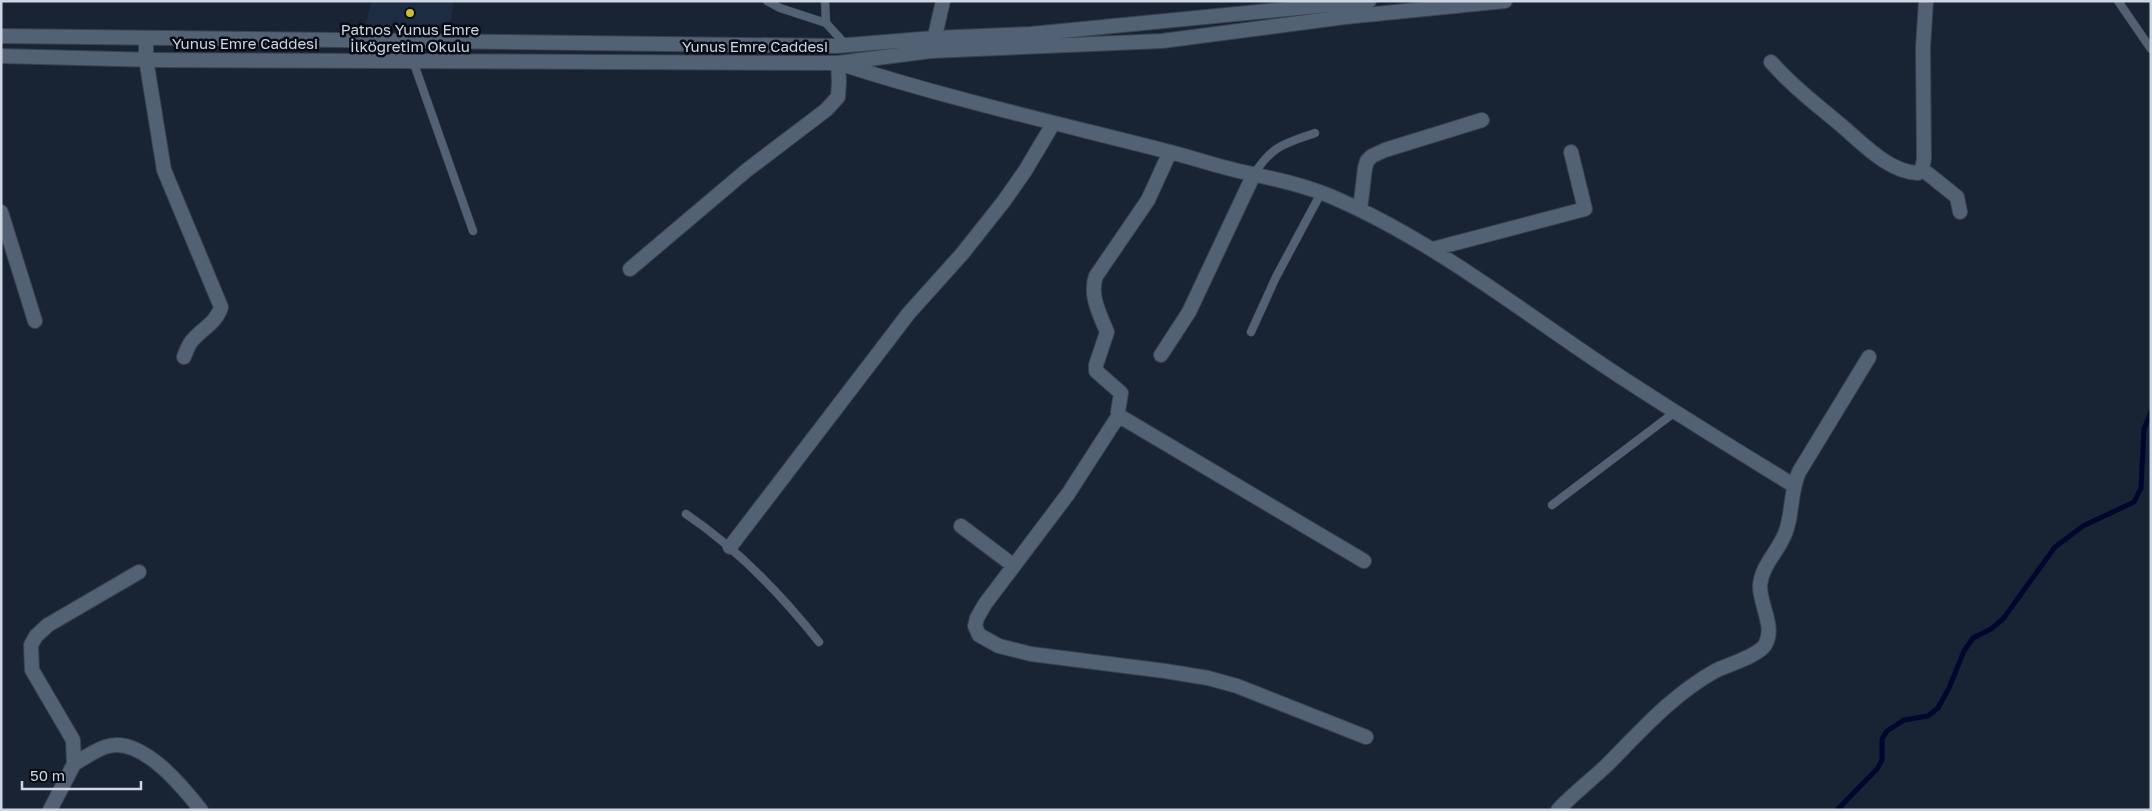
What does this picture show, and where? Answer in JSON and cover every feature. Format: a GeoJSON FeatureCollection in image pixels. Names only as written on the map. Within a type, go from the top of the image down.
{"type":"FeatureCollection","features":[{"type":"Feature","properties":{"kind":"street"},"geometry":{"type":"LineString","coordinates":[[931,52],[944,1]]}},
{"type":"Feature","properties":{"kind":"street","name":"Yunus Emre Caddesi"},"geometry":{"type":"LineString","coordinates":[[1,56],[146,59],[838,63],[931,52],[1162,41],[1345,18],[1505,1]]}},
{"type":"Feature","properties":{"kind":"street"},"geometry":{"type":"LineString","coordinates":[[1771,62],[1791,85],[1874,155],[1910,173],[1918,173],[1922,169],[1924,110],[1923,48],[1926,1]]}},
{"type":"Feature","properties":{"kind":"street","name":"Yunus Emre Caddesi"},"geometry":{"type":"LineString","coordinates":[[1,36],[846,46],[934,38],[1031,34],[1275,7],[1365,2]]}},
{"type":"Feature","properties":{"kind":"street"},"geometry":{"type":"LineString","coordinates":[[146,38],[146,59],[164,170],[221,307],[219,314],[212,323],[191,342],[184,357]]}},
{"type":"Feature","properties":{"kind":"street"},"geometry":{"type":"LineString","coordinates":[[630,269],[747,170],[826,110],[838,98],[838,63],[910,86],[1054,124],[1291,182],[1360,210],[1433,249],[1675,412],[1793,485]]}},
{"type":"Feature","properties":{"kind":"street"},"geometry":{"type":"LineString","coordinates":[[1360,210],[1364,168],[1372,156],[1385,150],[1482,120]]}},
{"type":"Feature","properties":{"kind":"street"},"geometry":{"type":"LineString","coordinates":[[730,547],[909,313],[962,254],[1004,201],[1054,124]]}},
{"type":"Feature","properties":{"kind":"street"},"geometry":{"type":"LineString","coordinates":[[1170,152],[1148,200],[1096,276],[1093,284],[1095,300],[1107,332],[1106,342],[1097,360],[1096,371],[1121,393],[1119,415],[1068,494],[985,604],[975,626],[979,635],[988,642],[1031,654],[1165,670],[1208,678],[1237,686],[1366,737]]}},
{"type":"Feature","properties":{"kind":"street"},"geometry":{"type":"LineString","coordinates":[[1433,249],[1585,209],[1570,152]]}},
{"type":"Feature","properties":{"kind":"street"},"geometry":{"type":"LineString","coordinates":[[1922,169],[1957,197],[1960,212]]}},
{"type":"Feature","properties":{"kind":"street"},"geometry":{"type":"LineString","coordinates":[[1161,355],[1189,312],[1254,174]]}},
{"type":"Feature","properties":{"kind":"street"},"geometry":{"type":"LineString","coordinates":[[1,212],[34,321]]}},
{"type":"Feature","properties":{"kind":"street"},"geometry":{"type":"LineString","coordinates":[[1558,810],[1668,703],[1695,683],[1715,671],[1760,650],[1766,644],[1768,633],[1767,618],[1762,601],[1760,583],[1764,569],[1786,531],[1793,485],[1869,357]]}},
{"type":"Feature","properties":{"kind":"street"},"geometry":{"type":"LineString","coordinates":[[1119,415],[1364,561]]}},
{"type":"Feature","properties":{"kind":"street"},"geometry":{"type":"LineString","coordinates":[[962,526],[1014,566]]}},
{"type":"Feature","properties":{"kind":"street"},"geometry":{"type":"LineString","coordinates":[[50,810],[74,764],[73,740],[32,670],[31,645],[36,636],[48,626],[139,572]]}},
{"type":"Feature","properties":{"kind":"street"},"geometry":{"type":"LineString","coordinates":[[74,764],[106,747],[127,747],[146,756],[163,768],[177,781],[201,810]]}},
{"type":"Feature","properties":{"kind":"lane"},"geometry":{"type":"LineString","coordinates":[[768,1],[780,8],[826,23],[846,46]]}},
{"type":"Feature","properties":{"kind":"lane"},"geometry":{"type":"LineString","coordinates":[[825,1],[826,23]]}},
{"type":"Feature","properties":{"kind":"lane"},"geometry":{"type":"LineString","coordinates":[[2118,1],[2151,49]]}},
{"type":"Feature","properties":{"kind":"lane"},"geometry":{"type":"LineString","coordinates":[[413,61],[473,231]]}},
{"type":"Feature","properties":{"kind":"lane"},"geometry":{"type":"LineString","coordinates":[[1254,174],[1265,157],[1282,145],[1315,133]]}},
{"type":"Feature","properties":{"kind":"lane"},"geometry":{"type":"LineString","coordinates":[[1250,332],[1276,277],[1321,193]]}},
{"type":"Feature","properties":{"kind":"lane"},"geometry":{"type":"LineString","coordinates":[[1552,505],[1675,412]]}},
{"type":"Feature","properties":{"kind":"lane"},"geometry":{"type":"LineString","coordinates":[[686,514],[730,547],[764,577],[819,642]]}},
{"type":"Feature","properties":{"kind":"shaded area","name":"Patnos Yunus Emre İlköğretim Okulu"},"geometry":{"type":"Polygon","coordinates":[[[371,1],[454,1],[450,24],[365,28],[371,1]]]}},
{"type":"Feature","properties":{"kind":"waterway"},"geometry":{"type":"LineString","coordinates":[[1837,810],[1877,769],[1882,760],[1882,739],[1887,731],[1904,720],[1928,716],[1938,708],[1949,688],[1964,651],[1973,638],[1991,629],[2003,619],[2055,547],[2083,526],[2134,502],[2141,488],[2144,429],[2151,412]]}},
{"type":"Feature","properties":{"kind":"place","name":"Patnos Yunus Emre İlköğretim Okulu"},"geometry":{"type":"Point","coordinates":[410,13]}}]}
